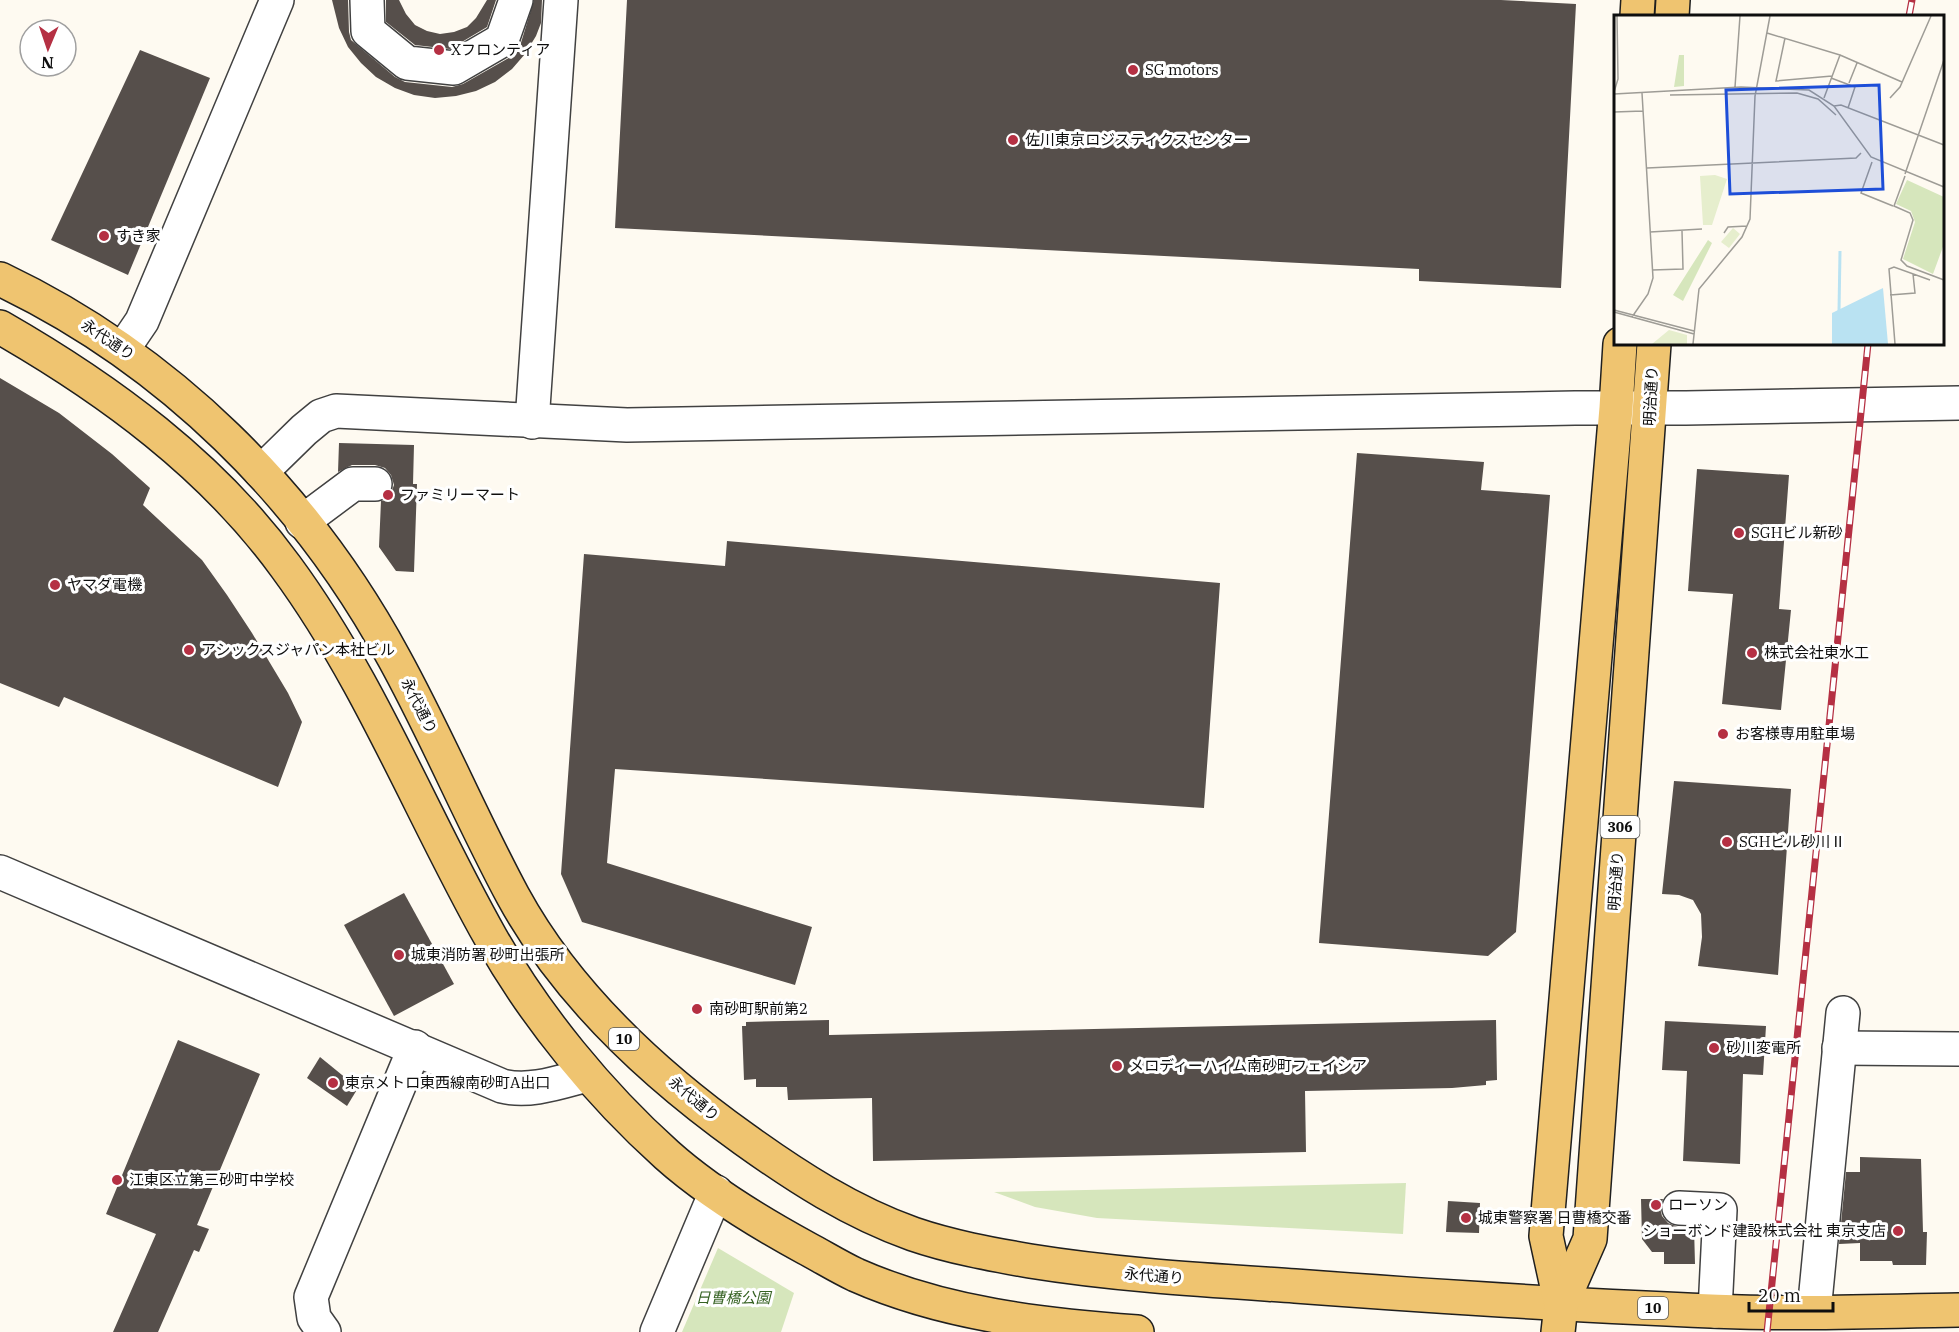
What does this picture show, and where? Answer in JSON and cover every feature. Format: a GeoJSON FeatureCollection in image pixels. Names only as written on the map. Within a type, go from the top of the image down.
{"type":"FeatureCollection","features":[{"type":"Feature","properties":{"kind":"main road"},"geometry":{"type":"LineString","coordinates":[[1637,15],[1638,0]]}},
{"type":"Feature","properties":{"kind":"main road"},"geometry":{"type":"LineString","coordinates":[[1672,15],[1673,0]]}},
{"type":"Feature","properties":{"kind":"main road","name":"永代通り"},"geometry":{"type":"LineString","coordinates":[[0,279],[66,313],[123,349],[217,426],[261,471],[357,594],[394,657],[515,899],[549,952],[577,989],[607,1023],[716,1119],[788,1170],[855,1210],[912,1233],[972,1251],[1055,1265],[1560,1318],[1730,1311]]}},
{"type":"Feature","properties":{"kind":"main road"},"geometry":{"type":"LineString","coordinates":[[0,327],[60,362],[141,419],[232,503],[285,564],[321,617],[356,678],[493,941],[531,1000],[587,1075],[669,1157],[716,1192],[781,1234],[855,1275],[960,1308],[1010,1319],[1137,1332]]}},
{"type":"Feature","properties":{"kind":"main road","name":"306"},"geometry":{"type":"LineString","coordinates":[[1560,1318],[1546,1236],[1620,345]]}},
{"type":"Feature","properties":{"kind":"main road","name":"明治通り"},"geometry":{"type":"LineString","coordinates":[[1560,1318],[1590,1239],[1654,345]]}},
{"type":"Feature","properties":{"kind":"main road","name":"10"},"geometry":{"type":"LineString","coordinates":[[1730,1311],[1959,1310]]}},
{"type":"Feature","properties":{"kind":"street"},"geometry":{"type":"LineString","coordinates":[[123,349],[142,321],[277,0]]}},
{"type":"Feature","properties":{"kind":"street"},"geometry":{"type":"LineString","coordinates":[[367,0],[368,31],[406,63],[454,68],[502,40],[516,0]]}},
{"type":"Feature","properties":{"kind":"street"},"geometry":{"type":"LineString","coordinates":[[532,422],[561,0]]}},
{"type":"Feature","properties":{"kind":"street"},"geometry":{"type":"LineString","coordinates":[[261,471],[321,416],[336,411],[627,425],[1959,403]]}},
{"type":"Feature","properties":{"kind":"street"},"geometry":{"type":"LineString","coordinates":[[302,522],[353,484],[375,484]]}},
{"type":"Feature","properties":{"kind":"street"},"geometry":{"type":"LineString","coordinates":[[0,872],[502,1086],[514,1089],[547,1086],[587,1075]]}},
{"type":"Feature","properties":{"kind":"street"},"geometry":{"type":"LineString","coordinates":[[1814,1312],[1843,1013]]}},
{"type":"Feature","properties":{"kind":"street"},"geometry":{"type":"LineString","coordinates":[[324,1332],[314,1318],[311,1297],[415,1047]]}},
{"type":"Feature","properties":{"kind":"street"},"geometry":{"type":"LineString","coordinates":[[1839,1048],[1959,1049]]}},
{"type":"Feature","properties":{"kind":"street"},"geometry":{"type":"LineString","coordinates":[[657,1332],[716,1192]]}},
{"type":"Feature","properties":{"kind":"street"},"geometry":{"type":"LineString","coordinates":[[1679,1208],[1720,1210],[1730,1311]]}},
{"type":"Feature","properties":{"kind":"green space"},"geometry":{"type":"Polygon","coordinates":[[[1406,1183],[1403,1234],[1097,1218],[1035,1207],[994,1192],[1406,1183]]]}},
{"type":"Feature","properties":{"kind":"green space","name":"日曹橋公園"},"geometry":{"type":"Polygon","coordinates":[[[718,1248],[794,1293],[781,1332],[682,1332],[718,1248]]]}},
{"type":"Feature","properties":{"kind":"building"},"geometry":{"type":"Polygon","coordinates":[[[332,0],[348,0],[351,40],[395,77],[405,82],[452,87],[463,84],[512,56],[520,46],[534,0],[542,0],[541,23],[525,54],[512,69],[495,82],[476,91],[435,98],[414,95],[395,88],[376,77],[361,63],[348,47],[339,28],[332,0]]]}},
{"type":"Feature","properties":{"kind":"building"},"geometry":{"type":"Polygon","coordinates":[[[386,0],[399,0],[415,25],[440,34],[467,27],[476,18],[487,0],[496,0],[487,27],[450,49],[415,45],[386,22],[386,0]]]}},
{"type":"Feature","properties":{"kind":"building","name":"佐川東京ロジスティクスセンター"},"geometry":{"type":"Polygon","coordinates":[[[627,0],[1501,0],[1576,4],[1561,288],[1419,281],[1419,269],[615,228],[627,0]]]}},
{"type":"Feature","properties":{"kind":"building"},"geometry":{"type":"Polygon","coordinates":[[[140,50],[210,78],[128,275],[51,240],[140,50]]]}},
{"type":"Feature","properties":{"kind":"building"},"geometry":{"type":"Polygon","coordinates":[[[0,378],[59,413],[112,454],[150,488],[143,505],[202,560],[227,595],[288,693],[302,722],[278,787],[64,697],[59,707],[0,683],[0,378]]]}},
{"type":"Feature","properties":{"kind":"building"},"geometry":{"type":"Polygon","coordinates":[[[339,443],[414,445],[413,484],[417,484],[414,572],[396,571],[379,547],[381,501],[391,493],[394,485],[391,475],[385,468],[375,465],[352,465],[338,472],[339,443]]]}},
{"type":"Feature","properties":{"kind":"building"},"geometry":{"type":"Polygon","coordinates":[[[1357,453],[1484,462],[1481,490],[1550,495],[1516,932],[1488,956],[1319,943],[1357,453]]]}},
{"type":"Feature","properties":{"kind":"building","name":"SGHビル新砂"},"geometry":{"type":"Polygon","coordinates":[[[1697,469],[1789,475],[1779,609],[1791,610],[1781,710],[1722,704],[1733,594],[1688,591],[1697,469]]]}},
{"type":"Feature","properties":{"kind":"building"},"geometry":{"type":"Polygon","coordinates":[[[727,541],[1220,583],[1204,808],[615,769],[607,863],[812,927],[795,985],[582,922],[561,874],[584,554],[725,566],[727,541]]]}},
{"type":"Feature","properties":{"kind":"building","name":"SGHビル砂川Ⅱ"},"geometry":{"type":"Polygon","coordinates":[[[1674,781],[1791,789],[1778,975],[1698,966],[1702,937],[1701,914],[1693,900],[1679,895],[1662,894],[1674,781]]]}},
{"type":"Feature","properties":{"kind":"building","name":"城東消防署 砂町出張所"},"geometry":{"type":"Polygon","coordinates":[[[404,893],[454,984],[394,1016],[344,925],[404,893]]]}},
{"type":"Feature","properties":{"kind":"building","name":"メロディーハイム南砂町フェイシア"},"geometry":{"type":"Polygon","coordinates":[[[829,1020],[829,1035],[1496,1020],[1497,1080],[1486,1081],[1486,1085],[1452,1088],[1305,1091],[1306,1152],[873,1161],[872,1098],[788,1100],[787,1087],[756,1087],[756,1079],[744,1080],[742,1026],[746,1026],[746,1022],[829,1020]]]}},
{"type":"Feature","properties":{"kind":"building"},"geometry":{"type":"Polygon","coordinates":[[[1665,1021],[1766,1026],[1763,1075],[1743,1074],[1740,1164],[1683,1161],[1687,1071],[1662,1070],[1665,1021]]]}},
{"type":"Feature","properties":{"kind":"building"},"geometry":{"type":"Polygon","coordinates":[[[178,1040],[260,1074],[197,1225],[209,1229],[199,1252],[194,1250],[158,1332],[113,1332],[156,1234],[106,1214],[178,1040]]]}},
{"type":"Feature","properties":{"kind":"building","name":"東京メトロ東西線南砂町A出口"},"geometry":{"type":"Polygon","coordinates":[[[320,1057],[358,1088],[347,1106],[307,1078],[320,1057]]]}},
{"type":"Feature","properties":{"kind":"building"},"geometry":{"type":"Polygon","coordinates":[[[1860,1157],[1921,1159],[1923,1232],[1927,1232],[1926,1265],[1893,1265],[1892,1261],[1860,1261],[1860,1243],[1839,1244],[1846,1172],[1860,1172],[1860,1157]]]}},
{"type":"Feature","properties":{"kind":"building"},"geometry":{"type":"Polygon","coordinates":[[[1641,1199],[1663,1199],[1660,1208],[1662,1216],[1668,1223],[1678,1227],[1694,1227],[1695,1264],[1664,1264],[1664,1252],[1652,1252],[1642,1239],[1641,1199]]]}},
{"type":"Feature","properties":{"kind":"building"},"geometry":{"type":"Polygon","coordinates":[[[1448,1201],[1480,1203],[1479,1233],[1446,1232],[1448,1201]]]}},
{"type":"Feature","properties":{"kind":"railway"},"geometry":{"type":"LineString","coordinates":[[1909,15],[1912,0]]}},
{"type":"Feature","properties":{"kind":"railway"},"geometry":{"type":"LineString","coordinates":[[1767,1332],[1868,345]]}},
{"type":"Feature","properties":{"kind":"place","name":"Xフロンティア"},"geometry":{"type":"Point","coordinates":[439,50]}},
{"type":"Feature","properties":{"kind":"place","name":"SG motors"},"geometry":{"type":"Point","coordinates":[1133,70]}},
{"type":"Feature","properties":{"kind":"place","name":"佐川東京ロジスティクスセンター"},"geometry":{"type":"Point","coordinates":[1013,140]}},
{"type":"Feature","properties":{"kind":"place","name":"すき家"},"geometry":{"type":"Point","coordinates":[104,236]}},
{"type":"Feature","properties":{"kind":"place","name":"ファミリーマート"},"geometry":{"type":"Point","coordinates":[388,495]}},
{"type":"Feature","properties":{"kind":"place","name":"SGHビル新砂"},"geometry":{"type":"Point","coordinates":[1739,533]}},
{"type":"Feature","properties":{"kind":"place","name":"ヤマダ電機"},"geometry":{"type":"Point","coordinates":[55,585]}},
{"type":"Feature","properties":{"kind":"place","name":"アシックスジャパン本社ビル"},"geometry":{"type":"Point","coordinates":[189,650]}},
{"type":"Feature","properties":{"kind":"place","name":"株式会社東水工"},"geometry":{"type":"Point","coordinates":[1752,653]}},
{"type":"Feature","properties":{"kind":"place","name":"お客様専用駐車場"},"geometry":{"type":"Point","coordinates":[1723,734]}},
{"type":"Feature","properties":{"kind":"place","name":"SGHビル砂川Ⅱ"},"geometry":{"type":"Point","coordinates":[1727,842]}},
{"type":"Feature","properties":{"kind":"place","name":"城東消防署 砂町出張所"},"geometry":{"type":"Point","coordinates":[399,955]}},
{"type":"Feature","properties":{"kind":"place","name":"南砂町駅前第2"},"geometry":{"type":"Point","coordinates":[697,1009]}},
{"type":"Feature","properties":{"kind":"place","name":"砂川変電所"},"geometry":{"type":"Point","coordinates":[1714,1048]}},
{"type":"Feature","properties":{"kind":"place","name":"メロディーハイム南砂町フェイシア"},"geometry":{"type":"Point","coordinates":[1117,1066]}},
{"type":"Feature","properties":{"kind":"place","name":"東京メトロ東西線南砂町A出口"},"geometry":{"type":"Point","coordinates":[333,1083]}},
{"type":"Feature","properties":{"kind":"place","name":"江東区立第三砂町中学校"},"geometry":{"type":"Point","coordinates":[117,1180]}},
{"type":"Feature","properties":{"kind":"place","name":"ローソン"},"geometry":{"type":"Point","coordinates":[1656,1205]}},
{"type":"Feature","properties":{"kind":"place","name":"城東警察署 日曹橋交番"},"geometry":{"type":"Point","coordinates":[1466,1218]}},
{"type":"Feature","properties":{"kind":"place","name":"ショーボンド建設株式会社 東京支店"},"geometry":{"type":"Point","coordinates":[1898,1231]}}]}
